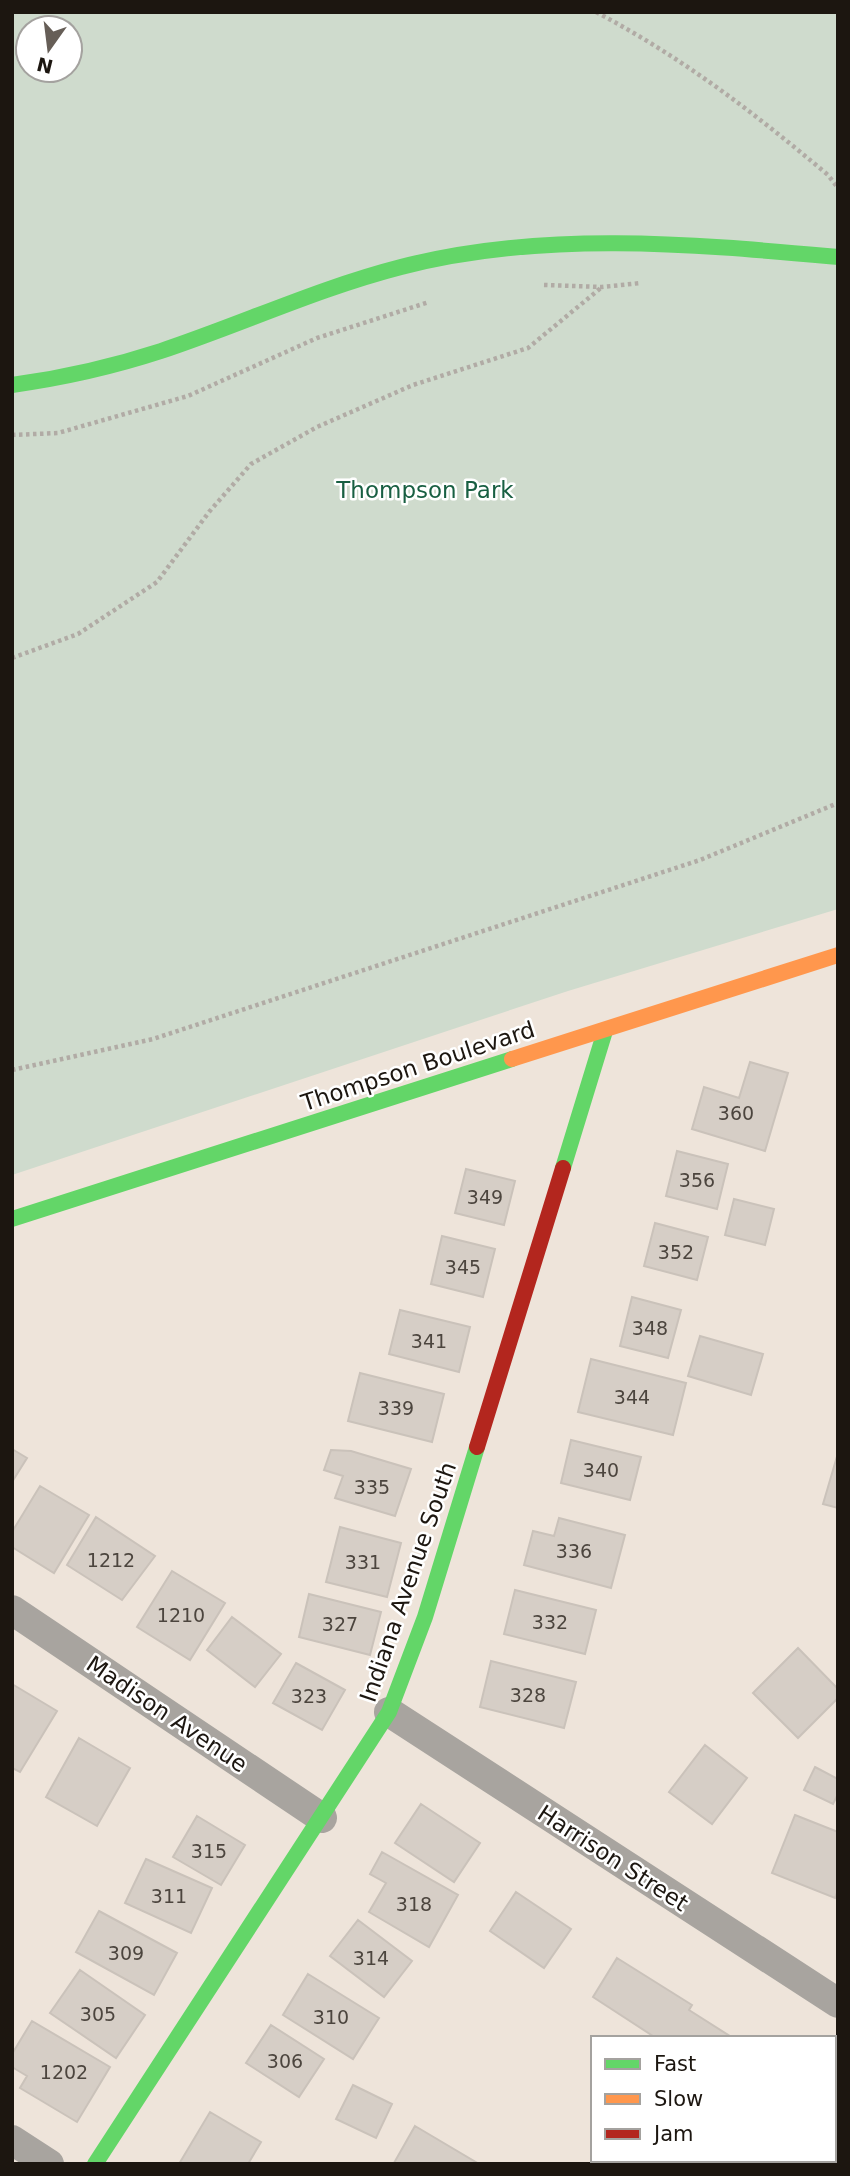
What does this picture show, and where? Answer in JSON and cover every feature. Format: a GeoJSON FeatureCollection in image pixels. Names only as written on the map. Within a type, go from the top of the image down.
{"type":"FeatureCollection","features":[{"type":"Feature","properties":{"kind":"street"},"geometry":{"type":"LineString","coordinates":[[12,385],[129,363],[325,289],[403,266],[481,250],[554,243],[755,249],[838,257]]}},
{"type":"Feature","properties":{"kind":"street","name":"Thompson Boulevard"},"geometry":{"type":"LineString","coordinates":[[12,1219],[838,955]]}},
{"type":"Feature","properties":{"kind":"street","name":"Indiana Avenue South"},"geometry":{"type":"LineString","coordinates":[[95,2164],[390,1713],[425,1617],[605,1031]]}},
{"type":"Feature","properties":{"kind":"street","name":"Madison Avenue"},"geometry":{"type":"LineString","coordinates":[[12,1610],[321,1818]]}},
{"type":"Feature","properties":{"kind":"street","name":"Harrison Street"},"geometry":{"type":"LineString","coordinates":[[390,1713],[838,2003]]}},
{"type":"Feature","properties":{"kind":"street"},"geometry":{"type":"LineString","coordinates":[[12,2140],[49,2164]]}},
{"type":"Feature","properties":{"kind":"path"},"geometry":{"type":"LineString","coordinates":[[596,12],[650,41],[746,106],[828,175],[838,188]]}},
{"type":"Feature","properties":{"kind":"path"},"geometry":{"type":"LineString","coordinates":[[542,285],[602,287],[648,283]]}},
{"type":"Feature","properties":{"kind":"path"},"geometry":{"type":"LineString","coordinates":[[12,657],[78,634],[156,582],[209,512],[251,464],[317,426],[413,385],[528,348],[602,287]]}},
{"type":"Feature","properties":{"kind":"path"},"geometry":{"type":"LineString","coordinates":[[12,435],[58,433],[188,396],[317,338],[438,299]]}},
{"type":"Feature","properties":{"kind":"path"},"geometry":{"type":"LineString","coordinates":[[12,1070],[166,1035],[699,860],[838,803]]}},
{"type":"Feature","properties":{"kind":"green space","name":"Thompson Park"},"geometry":{"type":"Polygon","coordinates":[[[12,12],[838,12],[838,909],[568,991],[12,1175],[12,12]]]}},
{"type":"Feature","properties":{"kind":"building"},"geometry":{"type":"Polygon","coordinates":[[[750,1062],[788,1073],[765,1151],[692,1129],[704,1087],[739,1098],[750,1062]]]}},
{"type":"Feature","properties":{"kind":"building"},"geometry":{"type":"Polygon","coordinates":[[[677,1151],[728,1164],[717,1209],[666,1196],[677,1151]]]}},
{"type":"Feature","properties":{"kind":"building"},"geometry":{"type":"Polygon","coordinates":[[[466,1169],[515,1181],[504,1225],[455,1213],[466,1169]]]}},
{"type":"Feature","properties":{"kind":"building"},"geometry":{"type":"Polygon","coordinates":[[[734,1199],[774,1209],[765,1245],[725,1235],[734,1199]]]}},
{"type":"Feature","properties":{"kind":"building"},"geometry":{"type":"Polygon","coordinates":[[[655,1223],[708,1237],[697,1280],[644,1266],[655,1223]]]}},
{"type":"Feature","properties":{"kind":"building"},"geometry":{"type":"Polygon","coordinates":[[[442,1236],[495,1249],[483,1297],[431,1284],[442,1236]]]}},
{"type":"Feature","properties":{"kind":"building"},"geometry":{"type":"Polygon","coordinates":[[[632,1297],[681,1310],[668,1358],[620,1346],[632,1297]]]}},
{"type":"Feature","properties":{"kind":"building"},"geometry":{"type":"Polygon","coordinates":[[[400,1310],[470,1327],[459,1372],[389,1354],[400,1310]]]}},
{"type":"Feature","properties":{"kind":"building"},"geometry":{"type":"Polygon","coordinates":[[[700,1336],[763,1354],[751,1395],[688,1376],[700,1336]]]}},
{"type":"Feature","properties":{"kind":"building"},"geometry":{"type":"Polygon","coordinates":[[[591,1359],[686,1383],[673,1435],[578,1412],[591,1359]]]}},
{"type":"Feature","properties":{"kind":"building"},"geometry":{"type":"Polygon","coordinates":[[[360,1373],[444,1394],[432,1442],[348,1421],[360,1373]]]}},
{"type":"Feature","properties":{"kind":"building"},"geometry":{"type":"Polygon","coordinates":[[[571,1440],[641,1457],[630,1500],[561,1483],[571,1440]]]}},
{"type":"Feature","properties":{"kind":"building"},"geometry":{"type":"Polygon","coordinates":[[[12,1449],[27,1458],[12,1482],[12,1449]]]}},
{"type":"Feature","properties":{"kind":"building"},"geometry":{"type":"Polygon","coordinates":[[[331,1450],[351,1451],[411,1469],[395,1516],[335,1498],[343,1476],[324,1470],[331,1450]]]}},
{"type":"Feature","properties":{"kind":"building"},"geometry":{"type":"Polygon","coordinates":[[[838,1453],[838,1508],[823,1504],[838,1453]]]}},
{"type":"Feature","properties":{"kind":"building"},"geometry":{"type":"Polygon","coordinates":[[[40,1486],[89,1515],[54,1573],[12,1547],[12,1532],[40,1486]]]}},
{"type":"Feature","properties":{"kind":"building"},"geometry":{"type":"Polygon","coordinates":[[[96,1517],[155,1556],[122,1600],[67,1565],[96,1517]]]}},
{"type":"Feature","properties":{"kind":"building"},"geometry":{"type":"Polygon","coordinates":[[[559,1518],[625,1535],[611,1588],[524,1565],[533,1531],[554,1536],[559,1518]]]}},
{"type":"Feature","properties":{"kind":"building"},"geometry":{"type":"Polygon","coordinates":[[[340,1527],[401,1543],[387,1597],[326,1582],[340,1527]]]}},
{"type":"Feature","properties":{"kind":"building"},"geometry":{"type":"Polygon","coordinates":[[[172,1571],[225,1603],[190,1660],[137,1627],[172,1571]]]}},
{"type":"Feature","properties":{"kind":"building"},"geometry":{"type":"Polygon","coordinates":[[[515,1590],[596,1610],[585,1654],[504,1634],[515,1590]]]}},
{"type":"Feature","properties":{"kind":"building"},"geometry":{"type":"Polygon","coordinates":[[[309,1594],[381,1612],[370,1655],[299,1637],[309,1594]]]}},
{"type":"Feature","properties":{"kind":"building"},"geometry":{"type":"Polygon","coordinates":[[[232,1617],[281,1654],[255,1687],[207,1650],[232,1617]]]}},
{"type":"Feature","properties":{"kind":"building"},"geometry":{"type":"Polygon","coordinates":[[[798,1648],[838,1689],[838,1698],[798,1738],[753,1693],[798,1648]]]}},
{"type":"Feature","properties":{"kind":"building"},"geometry":{"type":"Polygon","coordinates":[[[491,1661],[576,1682],[564,1728],[480,1707],[491,1661]]]}},
{"type":"Feature","properties":{"kind":"building"},"geometry":{"type":"Polygon","coordinates":[[[296,1663],[345,1690],[322,1730],[273,1703],[296,1663]]]}},
{"type":"Feature","properties":{"kind":"building"},"geometry":{"type":"Polygon","coordinates":[[[12,1684],[57,1711],[20,1772],[12,1768],[12,1684]]]}},
{"type":"Feature","properties":{"kind":"building"},"geometry":{"type":"Polygon","coordinates":[[[79,1738],[130,1768],[97,1826],[46,1797],[79,1738]]]}},
{"type":"Feature","properties":{"kind":"building"},"geometry":{"type":"Polygon","coordinates":[[[705,1745],[747,1778],[712,1824],[669,1792],[705,1745]]]}},
{"type":"Feature","properties":{"kind":"building"},"geometry":{"type":"Polygon","coordinates":[[[815,1767],[838,1779],[838,1794],[833,1804],[804,1790],[815,1767]]]}},
{"type":"Feature","properties":{"kind":"building"},"geometry":{"type":"Polygon","coordinates":[[[421,1804],[480,1843],[454,1882],[395,1843],[421,1804]]]}},
{"type":"Feature","properties":{"kind":"building"},"geometry":{"type":"Polygon","coordinates":[[[795,1815],[838,1832],[838,1890],[835,1898],[772,1873],[795,1815]]]}},
{"type":"Feature","properties":{"kind":"building"},"geometry":{"type":"Polygon","coordinates":[[[197,1816],[245,1845],[221,1885],[173,1857],[197,1816]]]}},
{"type":"Feature","properties":{"kind":"building"},"geometry":{"type":"Polygon","coordinates":[[[382,1852],[458,1895],[429,1947],[369,1912],[386,1883],[370,1874],[382,1852]]]}},
{"type":"Feature","properties":{"kind":"building"},"geometry":{"type":"Polygon","coordinates":[[[146,1859],[212,1888],[191,1933],[125,1903],[146,1859]]]}},
{"type":"Feature","properties":{"kind":"building"},"geometry":{"type":"Polygon","coordinates":[[[516,1892],[571,1929],[544,1968],[490,1931],[516,1892]]]}},
{"type":"Feature","properties":{"kind":"building"},"geometry":{"type":"Polygon","coordinates":[[[99,1911],[177,1953],[154,1995],[76,1952],[99,1911]]]}},
{"type":"Feature","properties":{"kind":"building"},"geometry":{"type":"Polygon","coordinates":[[[358,1920],[412,1961],[384,1997],[330,1956],[358,1920]]]}},
{"type":"Feature","properties":{"kind":"building"},"geometry":{"type":"Polygon","coordinates":[[[617,1958],[692,2005],[689,2010],[730,2036],[653,2036],[593,1997],[617,1958]]]}},
{"type":"Feature","properties":{"kind":"building"},"geometry":{"type":"Polygon","coordinates":[[[80,1970],[145,2015],[116,2058],[50,2013],[80,1970]]]}},
{"type":"Feature","properties":{"kind":"building"},"geometry":{"type":"Polygon","coordinates":[[[308,1974],[379,2018],[353,2059],[283,2015],[308,1974]]]}},
{"type":"Feature","properties":{"kind":"building"},"geometry":{"type":"Polygon","coordinates":[[[32,2021],[110,2067],[77,2122],[20,2088],[27,2076],[12,2067],[12,2054],[32,2021]]]}},
{"type":"Feature","properties":{"kind":"building"},"geometry":{"type":"Polygon","coordinates":[[[271,2025],[324,2059],[299,2097],[246,2063],[271,2025]]]}},
{"type":"Feature","properties":{"kind":"building"},"geometry":{"type":"Polygon","coordinates":[[[353,2085],[392,2104],[376,2138],[336,2119],[353,2085]]]}},
{"type":"Feature","properties":{"kind":"building"},"geometry":{"type":"Polygon","coordinates":[[[836,2103],[838,2104],[838,2160],[836,2158],[836,2103]]]}},
{"type":"Feature","properties":{"kind":"building"},"geometry":{"type":"Polygon","coordinates":[[[210,2112],[261,2142],[248,2164],[179,2164],[210,2112]]]}},
{"type":"Feature","properties":{"kind":"building"},"geometry":{"type":"Polygon","coordinates":[[[415,2126],[479,2164],[394,2163],[415,2126]]]}},
{"type":"Feature","properties":{"kind":"traffic: fast"},"geometry":{"type":"LineString","coordinates":[[12,385],[143,357],[340,285],[455,255],[509,248],[619,243],[838,257]]}},
{"type":"Feature","properties":{"kind":"traffic: fast"},"geometry":{"type":"LineString","coordinates":[[563,1168],[605,1031]]}},
{"type":"Feature","properties":{"kind":"traffic: fast"},"geometry":{"type":"LineString","coordinates":[[12,1219],[512,1059]]}},
{"type":"Feature","properties":{"kind":"traffic: fast"},"geometry":{"type":"LineString","coordinates":[[95,2164],[389,1712],[425,1617],[477,1447]]}},
{"type":"Feature","properties":{"kind":"traffic: slow"},"geometry":{"type":"LineString","coordinates":[[512,1059],[838,955]]}},
{"type":"Feature","properties":{"kind":"traffic: jam"},"geometry":{"type":"LineString","coordinates":[[477,1447],[563,1168]]}}]}
